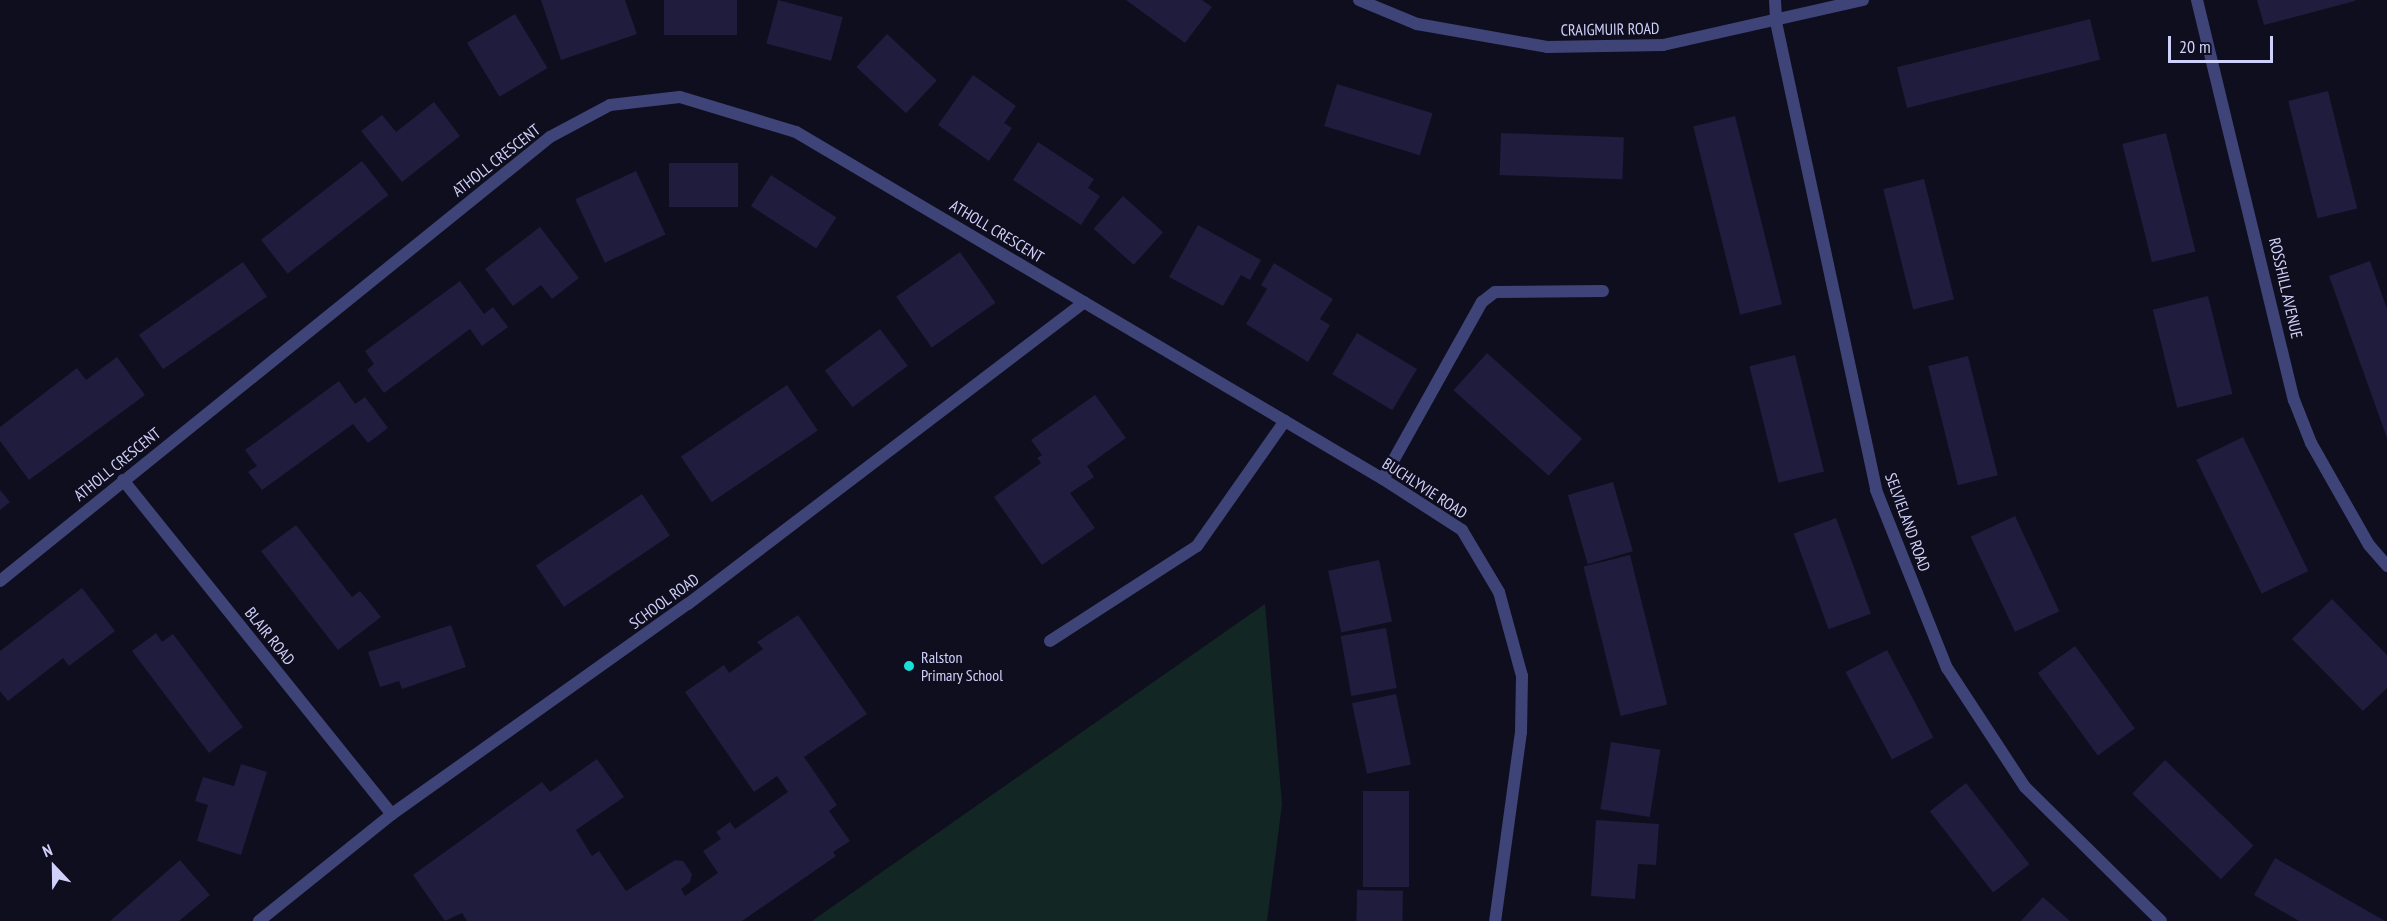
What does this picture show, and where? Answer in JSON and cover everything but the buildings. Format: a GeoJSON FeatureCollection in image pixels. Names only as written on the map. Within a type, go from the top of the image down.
{"type":"FeatureCollection","features":[{"type":"Feature","properties":{"kind":"street","name":"CRAIGMUIR ROAD"},"geometry":{"type":"LineString","coordinates":[[1359,0],[1417,24],[1547,46],[1664,45],[1776,22],[1863,0]]}},
{"type":"Feature","properties":{"kind":"street","name":"SELVIELAND ROAD"},"geometry":{"type":"LineString","coordinates":[[1775,0],[1776,22],[1876,490],[1947,668],[2025,788],[2160,921]]}},
{"type":"Feature","properties":{"kind":"street","name":"ROSSHILL AVENUE"},"geometry":{"type":"LineString","coordinates":[[2197,0],[2294,400],[2311,443],[2369,545],[2387,566]]}},
{"type":"Feature","properties":{"kind":"street","name":"ATHOLL CRESCENT"},"geometry":{"type":"LineString","coordinates":[[0,581],[550,137],[610,105],[680,97],[796,132],[1084,302]]}},
{"type":"Feature","properties":{"kind":"street"},"geometry":{"type":"LineString","coordinates":[[1383,479],[1482,302],[1495,292],[1603,291]]}},
{"type":"Feature","properties":{"kind":"street","name":"BUCHLYVIE ROAD"},"geometry":{"type":"LineString","coordinates":[[1084,302],[1383,479],[1462,530],[1499,592],[1522,676],[1521,732],[1495,921]]}},
{"type":"Feature","properties":{"kind":"street","name":"SCHOOL ROAD"},"geometry":{"type":"LineString","coordinates":[[259,921],[392,814],[688,604],[1084,302]]}},
{"type":"Feature","properties":{"kind":"street"},"geometry":{"type":"LineString","coordinates":[[1050,641],[1197,546],[1285,421]]}},
{"type":"Feature","properties":{"kind":"street","name":"BLAIR ROAD"},"geometry":{"type":"LineString","coordinates":[[123,480],[392,814]]}},
{"type":"Feature","properties":{"kind":"green space"},"geometry":{"type":"Polygon","coordinates":[[[1265,604],[1282,804],[1267,921],[812,921],[1265,604]]]}},
{"type":"Feature","properties":{"kind":"place","name":"Ralston Primary School"},"geometry":{"type":"Point","coordinates":[909,666]}}]}
